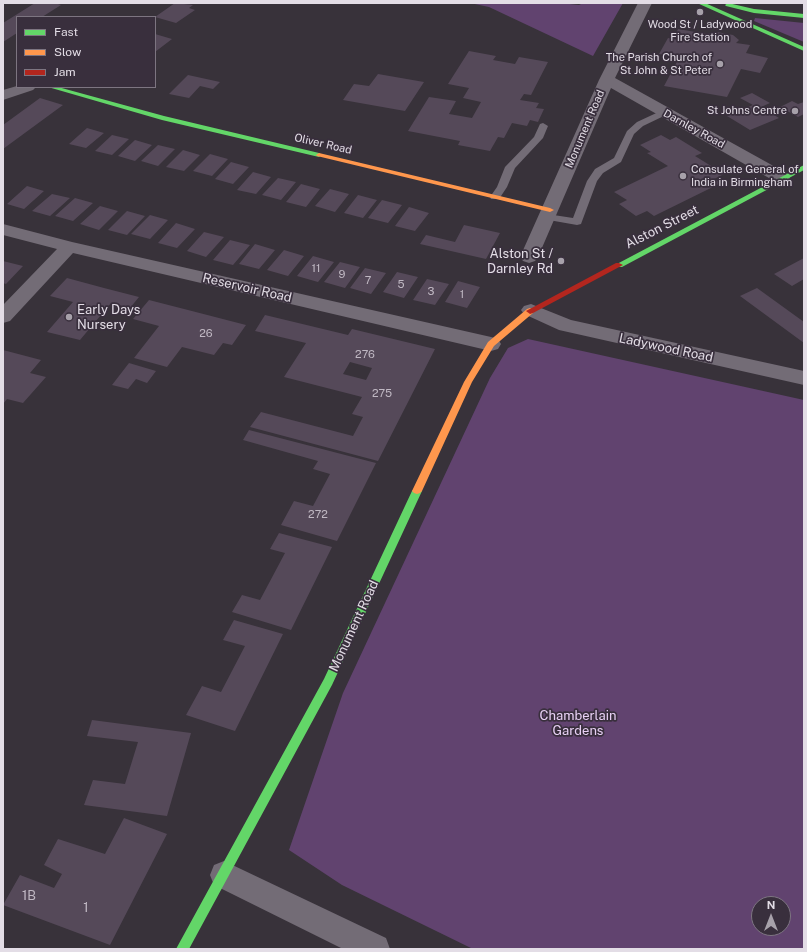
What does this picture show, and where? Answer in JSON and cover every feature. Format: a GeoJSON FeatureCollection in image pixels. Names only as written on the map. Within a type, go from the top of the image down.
{"type":"FeatureCollection","features":[{"type":"Feature","properties":{"kind":"main road"},"geometry":{"type":"LineString","coordinates":[[700,3],[804,49]]}},
{"type":"Feature","properties":{"kind":"main road"},"geometry":{"type":"LineString","coordinates":[[721,3],[754,12],[804,16]]}},
{"type":"Feature","properties":{"kind":"main road","name":"Oliver Road"},"geometry":{"type":"LineString","coordinates":[[70,89],[90,99],[162,118],[495,197],[549,214]]}},
{"type":"Feature","properties":{"kind":"main road","name":"Alston Street"},"geometry":{"type":"LineString","coordinates":[[531,310],[694,226],[804,167]]}},
{"type":"Feature","properties":{"kind":"main road","name":"Monument Road"},"geometry":{"type":"LineString","coordinates":[[182,949],[224,875],[328,682],[468,382],[491,344],[531,310]]}},
{"type":"Feature","properties":{"kind":"street","name":"Monument Road"},"geometry":{"type":"LineString","coordinates":[[529,257],[607,80],[645,3]]}},
{"type":"Feature","properties":{"kind":"street","name":"Darnley Road"},"geometry":{"type":"LineString","coordinates":[[607,80],[782,178]]}},
{"type":"Feature","properties":{"kind":"street"},"geometry":{"type":"LineString","coordinates":[[3,95],[25,88]]}},
{"type":"Feature","properties":{"kind":"street","name":"Reservoir Road"},"geometry":{"type":"LineString","coordinates":[[3,230],[69,247],[491,344]]}},
{"type":"Feature","properties":{"kind":"street"},"geometry":{"type":"LineString","coordinates":[[3,317],[69,247]]}},
{"type":"Feature","properties":{"kind":"street","name":"Ladywood Road"},"geometry":{"type":"LineString","coordinates":[[531,310],[566,326],[804,378]]}},
{"type":"Feature","properties":{"kind":"street"},"geometry":{"type":"LineString","coordinates":[[224,875],[375,949]]}},
{"type":"Feature","properties":{"kind":"lane"},"geometry":{"type":"LineString","coordinates":[[549,214],[577,222],[592,181],[599,171],[618,160],[630,133],[640,124],[665,112]]}},
{"type":"Feature","properties":{"kind":"lane"},"geometry":{"type":"LineString","coordinates":[[495,197],[502,187],[510,167],[538,138],[543,126]]}},
{"type":"Feature","properties":{"kind":"green space"},"geometry":{"type":"Polygon","coordinates":[[[470,3],[560,3],[579,5],[583,3],[623,3],[593,56],[489,7],[470,3]]]}},
{"type":"Feature","properties":{"kind":"green space"},"geometry":{"type":"Polygon","coordinates":[[[755,18],[804,23],[804,42],[754,21],[755,18]]]}},
{"type":"Feature","properties":{"kind":"green space","name":"Chamberlain Gardens"},"geometry":{"type":"Polygon","coordinates":[[[528,339],[804,400],[804,949],[473,949],[342,885],[289,850],[343,693],[490,378],[508,348],[528,339]]]}},
{"type":"Feature","properties":{"kind":"building"},"geometry":{"type":"Polygon","coordinates":[[[35,3],[55,3],[61,5],[44,16],[16,16],[16,34],[3,42],[3,23],[35,3]]]}},
{"type":"Feature","properties":{"kind":"building"},"geometry":{"type":"Polygon","coordinates":[[[175,3],[193,5],[189,8],[195,10],[176,23],[156,16],[175,3]]]}},
{"type":"Feature","properties":{"kind":"building","name":"The Parish Church of St John & St Peter"},"geometry":{"type":"Polygon","coordinates":[[[678,29],[707,34],[717,32],[733,35],[739,40],[736,43],[750,45],[746,53],[768,58],[760,73],[741,69],[727,97],[664,86],[679,58],[659,54],[668,38],[689,42],[689,39],[675,36],[678,29]]]}},
{"type":"Feature","properties":{"kind":"building"},"geometry":{"type":"Polygon","coordinates":[[[156,34],[172,39],[156,51],[156,34]]]}},
{"type":"Feature","properties":{"kind":"building"},"geometry":{"type":"Polygon","coordinates":[[[469,51],[496,56],[493,60],[515,64],[519,57],[548,62],[531,95],[524,94],[520,100],[539,103],[536,108],[544,109],[538,122],[530,120],[527,126],[512,123],[504,138],[498,137],[490,151],[458,145],[460,141],[408,131],[429,97],[456,101],[449,114],[472,118],[481,102],[463,98],[469,88],[448,84],[469,51]]]}},
{"type":"Feature","properties":{"kind":"building"},"geometry":{"type":"Polygon","coordinates":[[[378,74],[424,82],[405,111],[343,100],[354,84],[369,86],[378,74]]]}},
{"type":"Feature","properties":{"kind":"building"},"geometry":{"type":"Polygon","coordinates":[[[188,75],[220,82],[213,89],[200,86],[189,98],[169,94],[188,75]]]}},
{"type":"Feature","properties":{"kind":"building"},"geometry":{"type":"Polygon","coordinates":[[[752,93],[770,103],[761,107],[779,118],[750,130],[727,116],[753,105],[740,98],[752,93]]]}},
{"type":"Feature","properties":{"kind":"building"},"geometry":{"type":"Polygon","coordinates":[[[40,98],[63,105],[3,149],[3,125],[40,98]]]}},
{"type":"Feature","properties":{"kind":"building","name":"St Johns Centre"},"geometry":{"type":"Polygon","coordinates":[[[792,101],[798,104],[804,102],[804,114],[798,117],[780,107],[792,101]]]}},
{"type":"Feature","properties":{"kind":"building"},"geometry":{"type":"Polygon","coordinates":[[[87,128],[104,133],[86,148],[69,144],[87,128]]]}},
{"type":"Feature","properties":{"kind":"building"},"geometry":{"type":"Polygon","coordinates":[[[112,135],[129,139],[112,155],[95,151],[112,135]]]}},
{"type":"Feature","properties":{"kind":"building","name":"Consulate General of India in Birmingham"},"geometry":{"type":"Polygon","coordinates":[[[661,135],[670,140],[676,137],[702,153],[695,156],[724,174],[714,179],[721,183],[654,216],[647,211],[636,216],[619,204],[627,200],[614,192],[668,166],[647,153],[651,152],[640,145],[661,135]]]}},
{"type":"Feature","properties":{"kind":"building"},"geometry":{"type":"Polygon","coordinates":[[[135,140],[152,145],[135,161],[118,156],[135,140]]]}},
{"type":"Feature","properties":{"kind":"building"},"geometry":{"type":"Polygon","coordinates":[[[158,145],[175,149],[158,166],[141,161],[158,145]]]}},
{"type":"Feature","properties":{"kind":"building"},"geometry":{"type":"Polygon","coordinates":[[[183,150],[200,155],[184,171],[166,167],[183,150]]]}},
{"type":"Feature","properties":{"kind":"building"},"geometry":{"type":"Polygon","coordinates":[[[210,154],[228,159],[212,176],[193,171],[210,154]]]}},
{"type":"Feature","properties":{"kind":"building"},"geometry":{"type":"Polygon","coordinates":[[[231,162],[249,167],[233,184],[215,179],[231,162]]]}},
{"type":"Feature","properties":{"kind":"building"},"geometry":{"type":"Polygon","coordinates":[[[253,172],[271,177],[256,194],[237,190],[253,172]]]}},
{"type":"Feature","properties":{"kind":"building"},"geometry":{"type":"Polygon","coordinates":[[[278,178],[296,182],[281,200],[262,195],[278,178]]]}},
{"type":"Feature","properties":{"kind":"building"},"geometry":{"type":"Polygon","coordinates":[[[301,184],[320,189],[306,207],[286,202],[301,184]]]}},
{"type":"Feature","properties":{"kind":"building"},"geometry":{"type":"Polygon","coordinates":[[[27,186],[44,191],[24,209],[7,204],[27,186]]]}},
{"type":"Feature","properties":{"kind":"building"},"geometry":{"type":"Polygon","coordinates":[[[330,189],[349,194],[335,212],[315,206],[330,189]]]}},
{"type":"Feature","properties":{"kind":"building"},"geometry":{"type":"Polygon","coordinates":[[[52,194],[70,198],[50,216],[32,211],[52,194]]]}},
{"type":"Feature","properties":{"kind":"building"},"geometry":{"type":"Polygon","coordinates":[[[358,195],[377,200],[363,218],[344,213],[358,195]]]}},
{"type":"Feature","properties":{"kind":"building"},"geometry":{"type":"Polygon","coordinates":[[[75,198],[93,203],[73,221],[55,216],[75,198]]]}},
{"type":"Feature","properties":{"kind":"building"},"geometry":{"type":"Polygon","coordinates":[[[382,200],[402,205],[388,223],[368,218],[382,200]]]}},
{"type":"Feature","properties":{"kind":"building"},"geometry":{"type":"Polygon","coordinates":[[[100,206],[118,211],[99,230],[80,224],[100,206]]]}},
{"type":"Feature","properties":{"kind":"building"},"geometry":{"type":"Polygon","coordinates":[[[409,207],[429,213],[415,231],[395,226],[409,207]]]}},
{"type":"Feature","properties":{"kind":"building"},"geometry":{"type":"Polygon","coordinates":[[[127,211],[145,216],[127,235],[108,230],[127,211]]]}},
{"type":"Feature","properties":{"kind":"building"},"geometry":{"type":"Polygon","coordinates":[[[150,215],[168,220],[150,239],[131,234],[150,215]]]}},
{"type":"Feature","properties":{"kind":"building"},"geometry":{"type":"Polygon","coordinates":[[[176,223],[195,229],[177,248],[158,243],[176,223]]]}},
{"type":"Feature","properties":{"kind":"building"},"geometry":{"type":"Polygon","coordinates":[[[464,225],[500,233],[486,259],[420,244],[426,235],[455,242],[464,225]]]}},
{"type":"Feature","properties":{"kind":"building"},"geometry":{"type":"Polygon","coordinates":[[[204,232],[224,237],[206,257],[187,251],[204,232]]]}},
{"type":"Feature","properties":{"kind":"building"},"geometry":{"type":"Polygon","coordinates":[[[230,240],[250,245],[233,265],[213,260],[230,240]]]}},
{"type":"Feature","properties":{"kind":"building"},"geometry":{"type":"Polygon","coordinates":[[[255,244],[275,250],[259,269],[239,264],[255,244]]]}},
{"type":"Feature","properties":{"kind":"building"},"geometry":{"type":"Polygon","coordinates":[[[284,250],[304,256],[288,276],[267,270],[284,250]]]}},
{"type":"Feature","properties":{"kind":"building"},"geometry":{"type":"Polygon","coordinates":[[[313,256],[334,262],[318,282],[297,276],[313,256]]]}},
{"type":"Feature","properties":{"kind":"building"},"geometry":{"type":"Polygon","coordinates":[[[804,258],[804,279],[792,286],[774,274],[804,258]]]}},
{"type":"Feature","properties":{"kind":"building"},"geometry":{"type":"Polygon","coordinates":[[[3,261],[23,266],[6,284],[3,283],[3,261]]]}},
{"type":"Feature","properties":{"kind":"building"},"geometry":{"type":"Polygon","coordinates":[[[340,262],[360,267],[345,288],[324,282],[340,262]]]}},
{"type":"Feature","properties":{"kind":"building"},"geometry":{"type":"Polygon","coordinates":[[[365,268],[386,273],[371,294],[350,288],[365,268]]]}},
{"type":"Feature","properties":{"kind":"building"},"geometry":{"type":"Polygon","coordinates":[[[397,272],[418,277],[404,298],[383,292],[397,272]]]}},
{"type":"Feature","properties":{"kind":"building"},"geometry":{"type":"Polygon","coordinates":[[[67,278],[139,297],[130,308],[111,303],[80,340],[47,332],[73,302],[50,296],[67,278]]]}},
{"type":"Feature","properties":{"kind":"building"},"geometry":{"type":"Polygon","coordinates":[[[427,279],[449,284],[435,305],[413,300],[427,279]]]}},
{"type":"Feature","properties":{"kind":"building"},"geometry":{"type":"Polygon","coordinates":[[[458,281],[480,287],[467,308],[445,302],[458,281]]]}},
{"type":"Feature","properties":{"kind":"building"},"geometry":{"type":"Polygon","coordinates":[[[757,288],[804,322],[804,343],[740,296],[757,288]]]}},
{"type":"Feature","properties":{"kind":"building"},"geometry":{"type":"Polygon","coordinates":[[[149,300],[246,325],[232,345],[223,343],[214,355],[182,347],[167,367],[134,358],[159,326],[133,319],[149,300]]]}},
{"type":"Feature","properties":{"kind":"building"},"geometry":{"type":"Polygon","coordinates":[[[265,315],[348,335],[352,329],[435,349],[378,461],[250,427],[261,412],[353,436],[363,417],[352,414],[362,397],[284,377],[306,343],[255,331],[265,315]],[[350,362],[343,374],[366,380],[372,368],[350,362]]]}},
{"type":"Feature","properties":{"kind":"building"},"geometry":{"type":"Polygon","coordinates":[[[3,350],[41,360],[30,373],[46,377],[23,403],[7,399],[3,404],[3,350]]]}},
{"type":"Feature","properties":{"kind":"building"},"geometry":{"type":"Polygon","coordinates":[[[129,363],[156,371],[147,383],[136,379],[128,389],[112,385],[129,363]]]}},
{"type":"Feature","properties":{"kind":"building"},"geometry":{"type":"Polygon","coordinates":[[[249,430],[376,463],[337,541],[281,525],[294,501],[313,506],[330,474],[313,469],[318,461],[243,440],[249,430]]]}},
{"type":"Feature","properties":{"kind":"building"},"geometry":{"type":"Polygon","coordinates":[[[279,533],[332,547],[291,630],[232,612],[242,595],[260,600],[285,553],[270,549],[279,533]]]}},
{"type":"Feature","properties":{"kind":"building"},"geometry":{"type":"Polygon","coordinates":[[[234,620],[283,634],[235,731],[186,715],[202,686],[221,692],[245,646],[223,640],[234,620]]]}},
{"type":"Feature","properties":{"kind":"building"},"geometry":{"type":"Polygon","coordinates":[[[92,720],[191,733],[167,816],[84,805],[93,780],[125,784],[138,742],[87,736],[92,720]]]}},
{"type":"Feature","properties":{"kind":"building"},"geometry":{"type":"Polygon","coordinates":[[[124,818],[167,834],[110,945],[3,905],[20,875],[54,888],[62,874],[44,865],[58,839],[105,854],[124,818]]]}},
{"type":"Feature","properties":{"kind":"traffic: fast"},"geometry":{"type":"LineString","coordinates":[[700,3],[804,49]]}},
{"type":"Feature","properties":{"kind":"traffic: fast"},"geometry":{"type":"LineString","coordinates":[[728,5],[754,11],[804,16]]}},
{"type":"Feature","properties":{"kind":"traffic: fast"},"geometry":{"type":"LineString","coordinates":[[55,88],[162,118],[319,155]]}},
{"type":"Feature","properties":{"kind":"traffic: fast"},"geometry":{"type":"LineString","coordinates":[[619,265],[804,167]]}},
{"type":"Feature","properties":{"kind":"traffic: fast"},"geometry":{"type":"LineString","coordinates":[[182,949],[328,682],[417,491]]}},
{"type":"Feature","properties":{"kind":"traffic: slow"},"geometry":{"type":"LineString","coordinates":[[319,155],[550,210]]}},
{"type":"Feature","properties":{"kind":"traffic: slow"},"geometry":{"type":"LineString","coordinates":[[417,491],[468,382],[491,344],[530,311]]}},
{"type":"Feature","properties":{"kind":"traffic: jam"},"geometry":{"type":"LineString","coordinates":[[530,311],[619,265]]}},
{"type":"Feature","properties":{"kind":"place","name":"Wood St / Ladywood Fire Station"},"geometry":{"type":"Point","coordinates":[700,12]}},
{"type":"Feature","properties":{"kind":"place","name":"The Parish Church of St John & St Peter"},"geometry":{"type":"Point","coordinates":[720,64]}},
{"type":"Feature","properties":{"kind":"place","name":"St Johns Centre"},"geometry":{"type":"Point","coordinates":[795,111]}},
{"type":"Feature","properties":{"kind":"place","name":"Consulate General of India in Birmingham"},"geometry":{"type":"Point","coordinates":[683,176]}},
{"type":"Feature","properties":{"kind":"place","name":"Alston St / Darnley Rd"},"geometry":{"type":"Point","coordinates":[561,261]}},
{"type":"Feature","properties":{"kind":"place","name":"Early Days Nursery"},"geometry":{"type":"Point","coordinates":[69,317]}}]}
